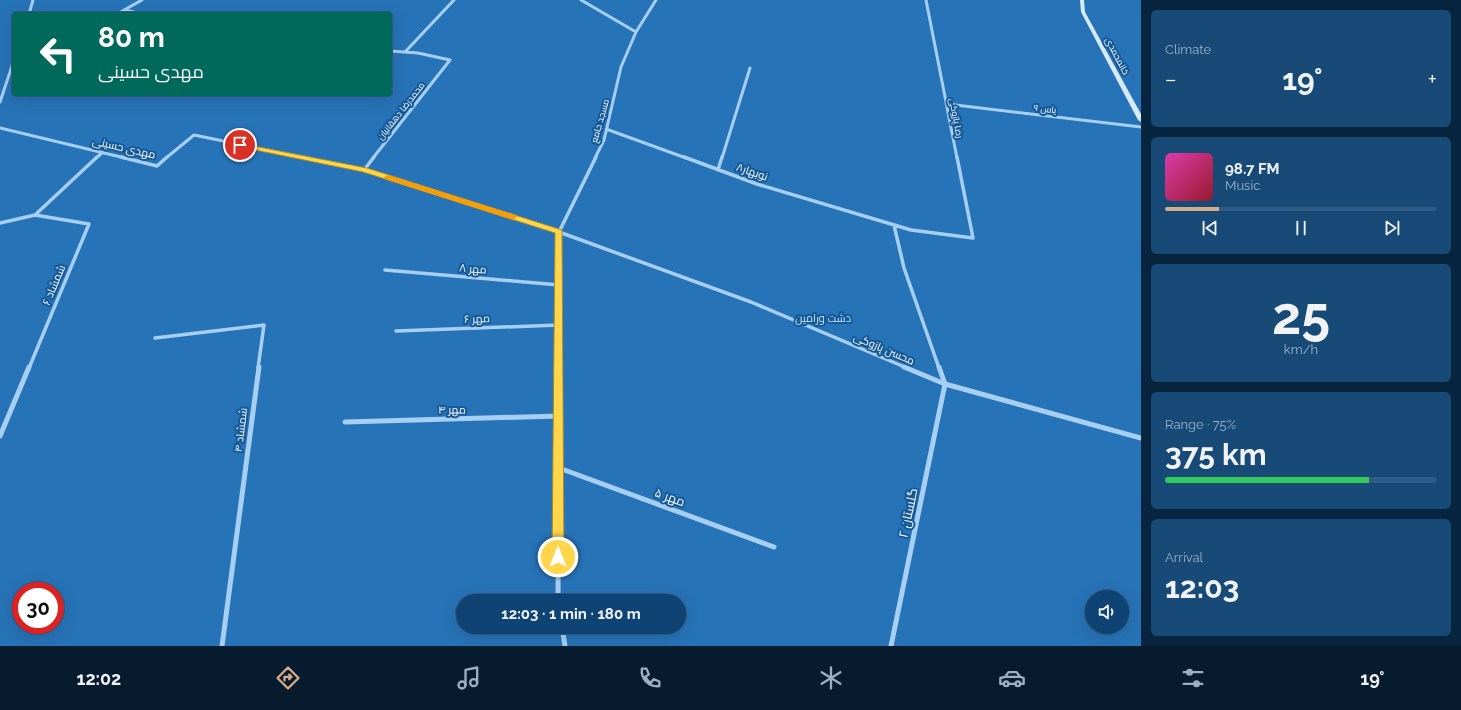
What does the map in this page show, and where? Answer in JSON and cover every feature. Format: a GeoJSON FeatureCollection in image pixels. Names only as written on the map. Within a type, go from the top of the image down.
{"type":"FeatureCollection","features":[{"type":"Feature","properties":{"kind":"main road","name":"خانمحمدی"},"geometry":{"type":"LineString","coordinates":[[1082,0],[1083,12],[1141,120]]}},
{"type":"Feature","properties":{"kind":"street"},"geometry":{"type":"LineString","coordinates":[[30,12],[33,0]]}},
{"type":"Feature","properties":{"kind":"street"},"geometry":{"type":"LineString","coordinates":[[120,12],[142,0]]}},
{"type":"Feature","properties":{"kind":"street"},"geometry":{"type":"LineString","coordinates":[[392,51],[405,52],[454,0]]}},
{"type":"Feature","properties":{"kind":"street"},"geometry":{"type":"LineString","coordinates":[[581,0],[636,32]]}},
{"type":"Feature","properties":{"kind":"street","name":"مسجد جامع"},"geometry":{"type":"LineString","coordinates":[[559,232],[604,140],[621,67],[636,32],[656,0]]}},
{"type":"Feature","properties":{"kind":"street","name":"رضا پازوکی"},"geometry":{"type":"LineString","coordinates":[[926,0],[973,238]]}},
{"type":"Feature","properties":{"kind":"street"},"geometry":{"type":"LineString","coordinates":[[124,10],[133,12]]}},
{"type":"Feature","properties":{"kind":"street","name":"محمدرضا دهقانیان"},"geometry":{"type":"LineString","coordinates":[[364,170],[450,60],[418,53],[405,52]]}},
{"type":"Feature","properties":{"kind":"street"},"geometry":{"type":"LineString","coordinates":[[0,102],[12,66]]}},
{"type":"Feature","properties":{"kind":"street"},"geometry":{"type":"LineString","coordinates":[[718,170],[750,68]]}},
{"type":"Feature","properties":{"kind":"street","name":"یاس ۹"},"geometry":{"type":"LineString","coordinates":[[946,104],[1141,127]]}},
{"type":"Feature","properties":{"kind":"street","name":"مهدی حسینی"},"geometry":{"type":"LineString","coordinates":[[0,128],[157,166],[194,135],[364,170],[559,232]]}},
{"type":"Feature","properties":{"kind":"street","name":"نوبهار۸"},"geometry":{"type":"LineString","coordinates":[[606,129],[757,184],[894,225],[911,230],[973,238]]}},
{"type":"Feature","properties":{"kind":"street"},"geometry":{"type":"LineString","coordinates":[[35,215],[102,153]]}},
{"type":"Feature","properties":{"kind":"street","name":"شمشاد ۶"},"geometry":{"type":"LineString","coordinates":[[0,223],[35,215],[89,224],[0,436]]}},
{"type":"Feature","properties":{"kind":"street"},"geometry":{"type":"LineString","coordinates":[[894,225],[904,268],[945,384]]}},
{"type":"Feature","properties":{"kind":"street"},"geometry":{"type":"LineString","coordinates":[[558,594],[559,232]]}},
{"type":"Feature","properties":{"kind":"street","name":"محسن پازوکی"},"geometry":{"type":"LineString","coordinates":[[559,232],[751,302],[945,384],[1141,438]]}},
{"type":"Feature","properties":{"kind":"street","name":"مهر ۸"},"geometry":{"type":"LineString","coordinates":[[385,270],[559,285]]}},
{"type":"Feature","properties":{"kind":"street","name":"شمشاد ۴"},"geometry":{"type":"LineString","coordinates":[[155,338],[264,325],[222,646]]}},
{"type":"Feature","properties":{"kind":"street","name":"مهر ۶"},"geometry":{"type":"LineString","coordinates":[[396,332],[559,325]]}},
{"type":"Feature","properties":{"kind":"street","name":"گلستان ۲"},"geometry":{"type":"LineString","coordinates":[[891,646],[945,384]]}},
{"type":"Feature","properties":{"kind":"street","name":"مهر ۴"},"geometry":{"type":"LineString","coordinates":[[346,422],[559,416]]}},
{"type":"Feature","properties":{"kind":"street","name":"مهر ۵"},"geometry":{"type":"LineString","coordinates":[[559,468],[774,547]]}},
{"type":"Feature","properties":{"kind":"street"},"geometry":{"type":"LineString","coordinates":[[563,634],[565,646]]}},
{"type":"Feature","properties":{"kind":"green space","name":"دشت ورامین"},"geometry":{"type":"Polygon","coordinates":[[[0,0],[1141,0],[1141,646],[0,646],[0,0]]]}},
{"type":"Feature","properties":{"kind":"slow traffic"},"geometry":{"type":"LineString","coordinates":[[388,177],[513,217]]}},
{"type":"Feature","properties":{"kind":"route"},"geometry":{"type":"LineString","coordinates":[[240,145],[364,170],[559,232],[558,557]]}}]}
